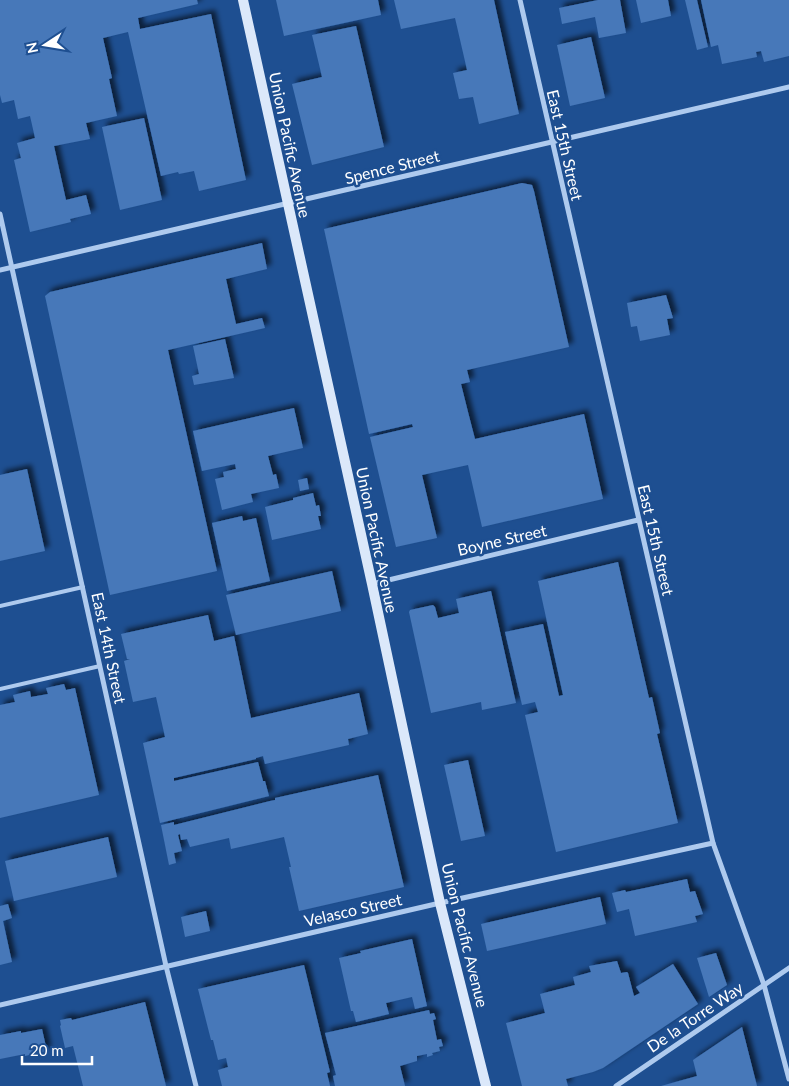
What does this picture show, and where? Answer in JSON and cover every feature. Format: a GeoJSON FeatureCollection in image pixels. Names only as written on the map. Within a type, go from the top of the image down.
{"type":"FeatureCollection","features":[{"type":"Feature","properties":{"kind":"street","name":"Union Pacific Avenue"},"geometry":{"type":"LineString","coordinates":[[243,0],[372,584],[440,903],[486,1086]]}},
{"type":"Feature","properties":{"kind":"street","name":"East 15th Street"},"geometry":{"type":"LineString","coordinates":[[520,0],[713,843],[764,985],[789,1079]]}},
{"type":"Feature","properties":{"kind":"street","name":"Spence Street"},"geometry":{"type":"LineString","coordinates":[[0,270],[287,205],[551,141],[789,87]]}},
{"type":"Feature","properties":{"kind":"street","name":"East 14th Street"},"geometry":{"type":"LineString","coordinates":[[0,214],[166,966],[196,1086]]}},
{"type":"Feature","properties":{"kind":"street","name":"Boyne Street"},"geometry":{"type":"LineString","coordinates":[[372,584],[638,520]]}},
{"type":"Feature","properties":{"kind":"street","name":"Velasco Street"},"geometry":{"type":"LineString","coordinates":[[0,1005],[440,903],[713,843]]}},
{"type":"Feature","properties":{"kind":"street","name":"De la Torre Way"},"geometry":{"type":"LineString","coordinates":[[616,1086],[789,968]]}},
{"type":"Feature","properties":{"kind":"lane"},"geometry":{"type":"LineString","coordinates":[[0,606],[83,587]]}},
{"type":"Feature","properties":{"kind":"lane"},"geometry":{"type":"LineString","coordinates":[[0,689],[100,666]]}},
{"type":"Feature","properties":{"kind":"building"},"geometry":{"type":"Polygon","coordinates":[[[0,0],[197,0],[198,4],[138,18],[140,29],[211,14],[246,180],[199,191],[194,171],[161,176],[128,32],[103,38],[112,78],[109,79],[117,116],[86,123],[90,139],[54,146],[66,200],[86,195],[91,214],[70,219],[71,222],[30,232],[14,160],[21,158],[17,143],[35,138],[30,116],[18,119],[14,100],[2,103],[0,95],[0,0]]]}},
{"type":"Feature","properties":{"kind":"building"},"geometry":{"type":"Polygon","coordinates":[[[276,0],[378,0],[381,15],[284,36],[276,0]]]}},
{"type":"Feature","properties":{"kind":"building"},"geometry":{"type":"Polygon","coordinates":[[[394,0],[494,0],[519,114],[479,124],[473,97],[459,99],[453,73],[467,70],[455,18],[401,29],[394,0]]]}},
{"type":"Feature","properties":{"kind":"building"},"geometry":{"type":"Polygon","coordinates":[[[598,0],[620,0],[626,33],[599,38],[595,17],[562,24],[559,8],[598,0]]]}},
{"type":"Feature","properties":{"kind":"building"},"geometry":{"type":"Polygon","coordinates":[[[636,0],[668,0],[671,16],[641,23],[636,0]]]}},
{"type":"Feature","properties":{"kind":"building"},"geometry":{"type":"Polygon","coordinates":[[[685,0],[697,0],[708,47],[697,50],[685,0]]]}},
{"type":"Feature","properties":{"kind":"building"},"geometry":{"type":"Polygon","coordinates":[[[701,0],[789,0],[789,56],[764,62],[761,51],[756,52],[757,57],[722,64],[718,45],[711,47],[701,0]]]}},
{"type":"Feature","properties":{"kind":"building"},"geometry":{"type":"Polygon","coordinates":[[[356,26],[384,147],[312,165],[292,84],[322,77],[312,35],[356,26]]]}},
{"type":"Feature","properties":{"kind":"building"},"geometry":{"type":"Polygon","coordinates":[[[591,37],[605,98],[570,106],[557,45],[591,37]]]}},
{"type":"Feature","properties":{"kind":"building"},"geometry":{"type":"Polygon","coordinates":[[[144,118],[162,200],[120,210],[102,127],[144,118]]]}},
{"type":"Feature","properties":{"kind":"building"},"geometry":{"type":"Polygon","coordinates":[[[522,183],[532,185],[534,191],[569,347],[467,370],[470,382],[461,384],[468,412],[475,439],[584,414],[603,499],[482,527],[468,465],[422,475],[437,538],[396,547],[370,437],[413,427],[412,424],[369,434],[324,229],[522,183]]]}},
{"type":"Feature","properties":{"kind":"building"},"geometry":{"type":"Polygon","coordinates":[[[262,243],[267,269],[226,279],[236,324],[262,318],[265,328],[168,350],[217,571],[110,595],[45,296],[50,292],[262,243]]]}},
{"type":"Feature","properties":{"kind":"building"},"geometry":{"type":"Polygon","coordinates":[[[666,295],[673,318],[667,319],[670,335],[640,341],[637,326],[631,327],[627,303],[666,295]]]}},
{"type":"Feature","properties":{"kind":"building"},"geometry":{"type":"Polygon","coordinates":[[[225,339],[234,378],[194,385],[192,376],[199,374],[193,346],[225,339]]]}},
{"type":"Feature","properties":{"kind":"building"},"geometry":{"type":"Polygon","coordinates":[[[294,408],[303,448],[268,456],[273,475],[276,474],[279,488],[251,494],[253,502],[222,510],[215,479],[224,477],[223,472],[236,469],[235,464],[202,471],[193,431],[294,408]]]}},
{"type":"Feature","properties":{"kind":"building"},"geometry":{"type":"Polygon","coordinates":[[[27,469],[45,551],[0,561],[0,475],[27,469]]]}},
{"type":"Feature","properties":{"kind":"building"},"geometry":{"type":"Polygon","coordinates":[[[307,478],[309,489],[300,491],[298,480],[307,478]]]}},
{"type":"Feature","properties":{"kind":"building"},"geometry":{"type":"Polygon","coordinates":[[[313,493],[316,506],[319,505],[321,516],[318,516],[321,529],[272,540],[265,507],[313,493]]]}},
{"type":"Feature","properties":{"kind":"building"},"geometry":{"type":"Polygon","coordinates":[[[242,516],[243,521],[256,518],[270,581],[227,591],[212,523],[242,516]]]}},
{"type":"Feature","properties":{"kind":"building"},"geometry":{"type":"Polygon","coordinates":[[[618,562],[649,698],[652,697],[660,733],[657,734],[678,823],[556,852],[525,715],[538,712],[535,702],[522,705],[505,632],[543,624],[559,696],[563,695],[538,581],[618,562]]]}},
{"type":"Feature","properties":{"kind":"building"},"geometry":{"type":"Polygon","coordinates":[[[332,571],[341,611],[236,635],[226,595],[332,571]]]}},
{"type":"Feature","properties":{"kind":"building"},"geometry":{"type":"Polygon","coordinates":[[[491,591],[516,703],[482,710],[481,702],[431,713],[409,612],[410,610],[433,605],[438,618],[459,613],[456,599],[491,591]]]}},
{"type":"Feature","properties":{"kind":"building"},"geometry":{"type":"Polygon","coordinates":[[[208,615],[214,641],[234,636],[251,718],[359,693],[368,734],[348,739],[349,745],[265,764],[263,756],[174,778],[174,781],[258,762],[269,796],[160,823],[143,743],[165,737],[156,697],[133,702],[124,661],[130,659],[127,659],[121,634],[208,615]]]}},
{"type":"Feature","properties":{"kind":"building"},"geometry":{"type":"Polygon","coordinates":[[[64,684],[66,690],[75,688],[99,795],[0,818],[0,705],[15,702],[13,695],[30,691],[31,697],[48,694],[46,688],[64,684]]]}},
{"type":"Feature","properties":{"kind":"building"},"geometry":{"type":"Polygon","coordinates":[[[468,760],[485,836],[461,841],[444,765],[468,760]]]}},
{"type":"Feature","properties":{"kind":"building"},"geometry":{"type":"Polygon","coordinates":[[[378,775],[404,887],[299,911],[284,837],[231,849],[229,838],[190,847],[187,839],[181,840],[180,834],[178,835],[182,851],[174,853],[176,863],[169,865],[161,825],[174,822],[174,825],[275,800],[275,798],[378,775]]]}},
{"type":"Feature","properties":{"kind":"building"},"geometry":{"type":"Polygon","coordinates":[[[108,837],[117,877],[14,901],[5,861],[108,837]]]}},
{"type":"Feature","properties":{"kind":"building"},"geometry":{"type":"Polygon","coordinates":[[[687,879],[690,892],[695,891],[703,914],[695,916],[697,922],[635,936],[629,909],[617,912],[612,893],[625,890],[626,892],[687,879]]]}},
{"type":"Feature","properties":{"kind":"building"},"geometry":{"type":"Polygon","coordinates":[[[600,897],[606,924],[487,951],[481,924],[600,897]]]}},
{"type":"Feature","properties":{"kind":"building"},"geometry":{"type":"Polygon","coordinates":[[[8,904],[12,918],[3,921],[12,962],[0,965],[0,906],[8,904]]]}},
{"type":"Feature","properties":{"kind":"building"},"geometry":{"type":"Polygon","coordinates":[[[206,911],[210,931],[185,937],[181,917],[206,911]]]}},
{"type":"Feature","properties":{"kind":"building"},"geometry":{"type":"Polygon","coordinates":[[[412,939],[427,1006],[415,1009],[412,997],[386,1003],[389,1014],[356,1022],[353,1011],[351,1011],[339,958],[412,939]]]}},
{"type":"Feature","properties":{"kind":"building"},"geometry":{"type":"Polygon","coordinates":[[[716,953],[727,985],[709,997],[697,958],[716,953]]]}},
{"type":"Feature","properties":{"kind":"building"},"geometry":{"type":"Polygon","coordinates":[[[617,961],[621,973],[628,973],[634,996],[640,993],[636,987],[673,964],[698,1004],[603,1068],[566,1079],[568,1086],[522,1086],[506,1023],[545,1013],[540,994],[575,985],[573,977],[591,972],[589,966],[617,961]]]}},
{"type":"Feature","properties":{"kind":"building"},"geometry":{"type":"Polygon","coordinates":[[[304,965],[330,1072],[327,1073],[330,1086],[222,1086],[218,1070],[228,1067],[226,1058],[218,1060],[198,989],[304,965]]]}},
{"type":"Feature","properties":{"kind":"building"},"geometry":{"type":"Polygon","coordinates":[[[145,1002],[166,1086],[83,1086],[73,1046],[65,1048],[60,1020],[71,1018],[72,1020],[145,1002]]]}},
{"type":"Feature","properties":{"kind":"building"},"geometry":{"type":"Polygon","coordinates":[[[429,1010],[430,1014],[434,1013],[436,1019],[433,1020],[437,1040],[441,1039],[443,1046],[439,1047],[440,1051],[432,1053],[433,1055],[427,1057],[427,1054],[417,1056],[417,1061],[400,1066],[405,1086],[335,1086],[333,1076],[336,1075],[325,1033],[429,1010]]]}},
{"type":"Feature","properties":{"kind":"building"},"geometry":{"type":"Polygon","coordinates":[[[742,1027],[757,1086],[661,1086],[697,1076],[693,1060],[742,1027]]]}},
{"type":"Feature","properties":{"kind":"building"},"geometry":{"type":"Polygon","coordinates":[[[42,1029],[47,1051],[0,1059],[0,1035],[42,1029]]]}}]}
